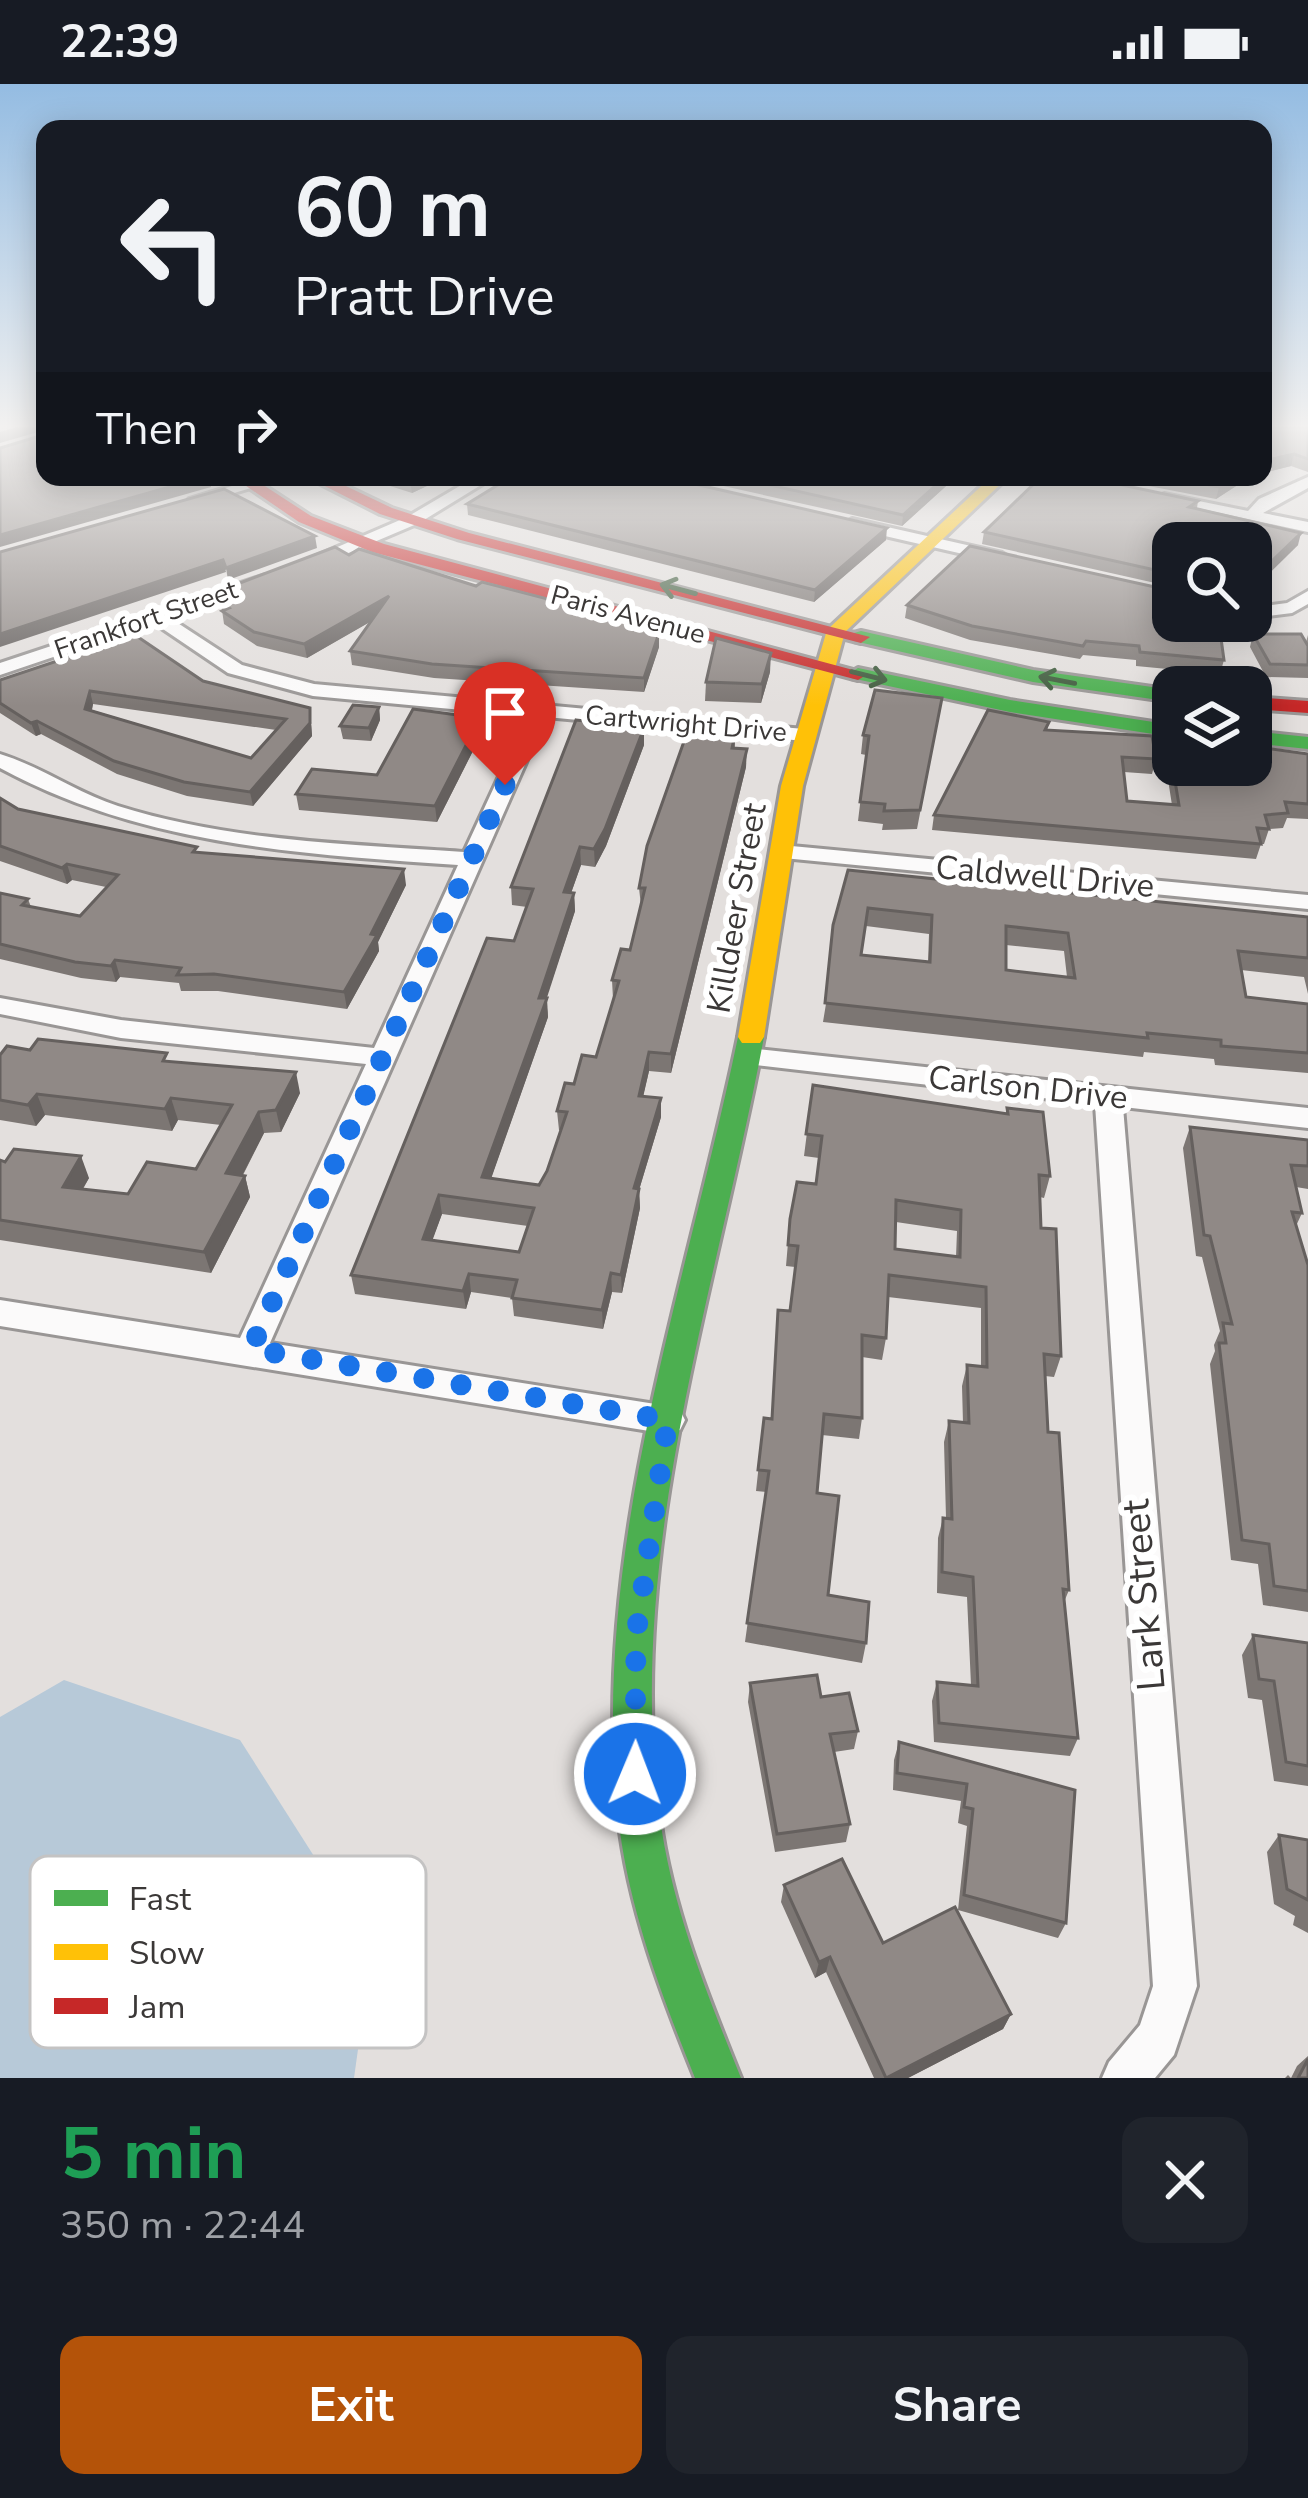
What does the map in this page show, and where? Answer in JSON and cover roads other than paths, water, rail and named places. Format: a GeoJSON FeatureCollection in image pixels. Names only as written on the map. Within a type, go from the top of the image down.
{"type":"FeatureCollection","features":[{"type":"Feature","properties":{"kind":"street","name":"Paris Avenue"},"geometry":{"type":"LineString","coordinates":[[313,520],[362,540],[709,638],[1022,711],[1152,728]]}},
{"type":"Feature","properties":{"kind":"street","name":"Paris Avenue"},"geometry":{"type":"LineString","coordinates":[[413,520],[836,630],[1030,675],[1152,693]]}},
{"type":"Feature","properties":{"kind":"street","name":"Frankfort Street"},"geometry":{"type":"LineString","coordinates":[[0,669],[287,572],[413,520]]}},
{"type":"Feature","properties":{"kind":"street","name":"Killdeer Street"},"geometry":{"type":"LineString","coordinates":[[718,2078],[678,1983],[649,1872],[635,1774],[636,1635],[668,1420],[748,1057],[804,735],[822,664],[836,630],[953,520]]}},
{"type":"Feature","properties":{"kind":"street"},"geometry":{"type":"LineString","coordinates":[[1273,520],[1308,527]]}},
{"type":"Feature","properties":{"kind":"street"},"geometry":{"type":"LineString","coordinates":[[842,521],[1018,562]]}},
{"type":"Feature","properties":{"kind":"street"},"geometry":{"type":"LineString","coordinates":[[1272,610],[1292,608],[1308,596]]}},
{"type":"Feature","properties":{"kind":"street","name":"Cartwright Drive"},"geometry":{"type":"LineString","coordinates":[[156,617],[235,669],[270,682],[804,735]]}},
{"type":"Feature","properties":{"kind":"street"},"geometry":{"type":"LineString","coordinates":[[1272,704],[1308,707]]}},
{"type":"Feature","properties":{"kind":"street"},"geometry":{"type":"LineString","coordinates":[[251,1349],[539,710]]}},
{"type":"Feature","properties":{"kind":"street"},"geometry":{"type":"LineString","coordinates":[[1272,739],[1308,743]]}},
{"type":"Feature","properties":{"kind":"street"},"geometry":{"type":"LineString","coordinates":[[0,760],[44,788],[170,827],[470,859]]}},
{"type":"Feature","properties":{"kind":"street","name":"Caldwell Drive"},"geometry":{"type":"LineString","coordinates":[[782,852],[1308,902]]}},
{"type":"Feature","properties":{"kind":"street"},"geometry":{"type":"LineString","coordinates":[[0,1006],[121,1029],[379,1057]]}},
{"type":"Feature","properties":{"kind":"street","name":"Carlson Drive"},"geometry":{"type":"LineString","coordinates":[[748,1057],[1308,1118]]}},
{"type":"Feature","properties":{"kind":"street","name":"Lark Street"},"geometry":{"type":"LineString","coordinates":[[1108,1097],[1175,1985],[1158,2039],[1125,2078]]}},
{"type":"Feature","properties":{"kind":"street"},"geometry":{"type":"LineString","coordinates":[[0,1313],[251,1349],[668,1420]]}},
{"type":"Feature","properties":{"kind":"water"},"geometry":{"type":"Polygon","coordinates":[[[64,1680],[240,1740],[314,1856],[30,1856],[30,2048],[358,2048],[354,2078],[0,2078],[0,1717],[64,1680]]]}}]}
